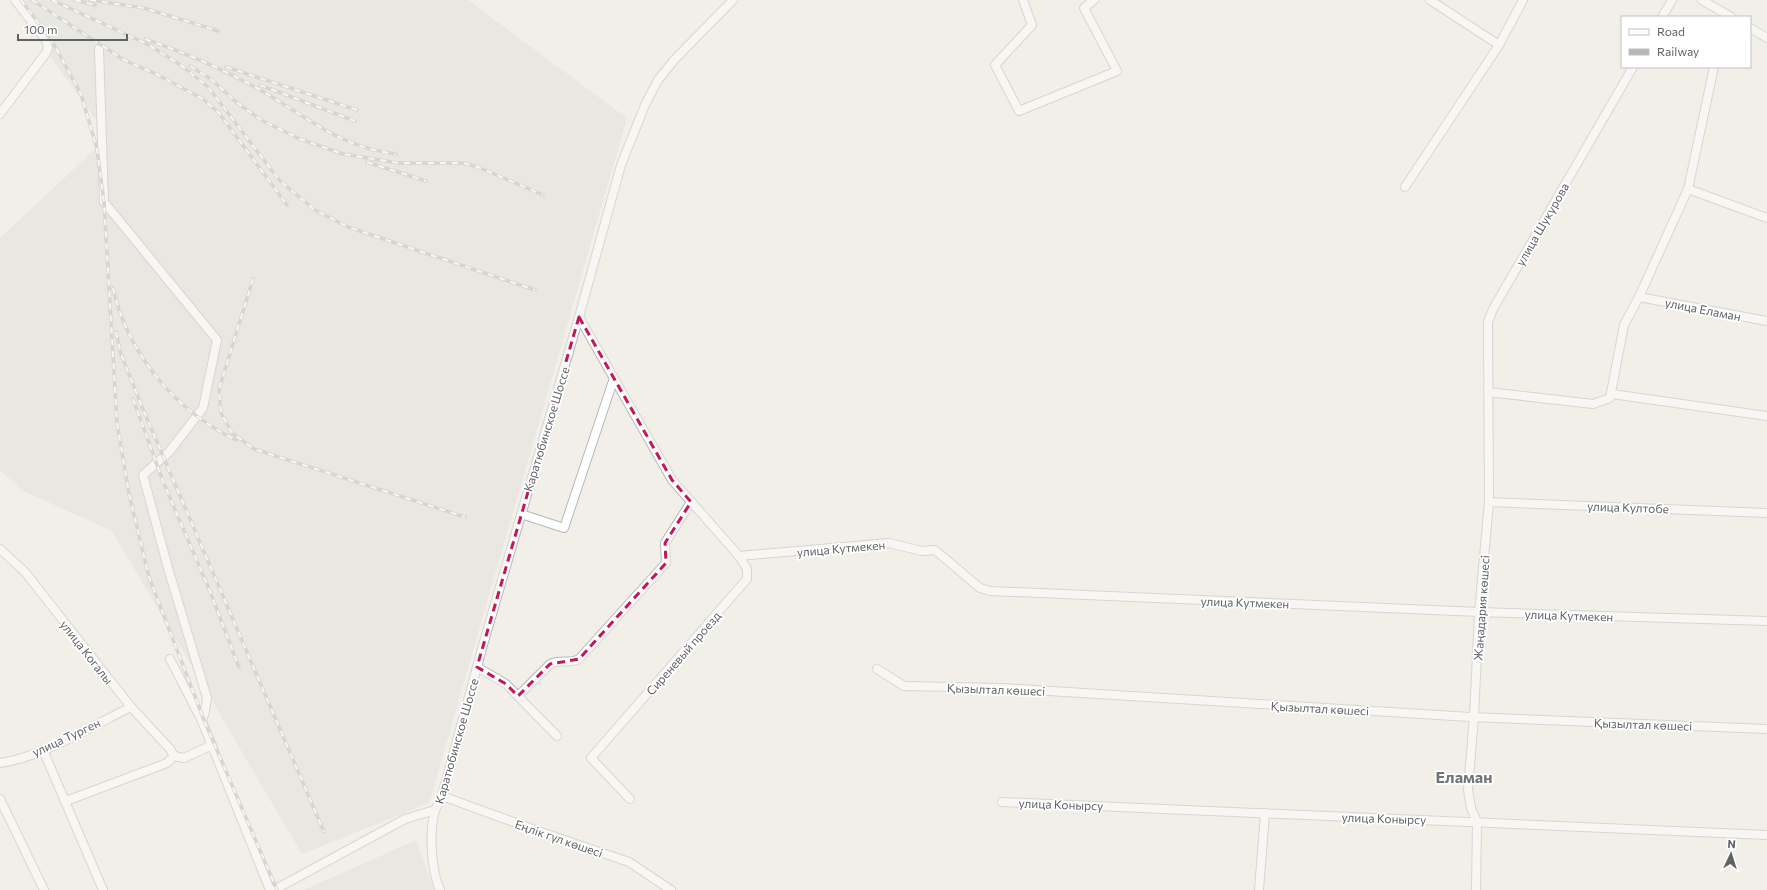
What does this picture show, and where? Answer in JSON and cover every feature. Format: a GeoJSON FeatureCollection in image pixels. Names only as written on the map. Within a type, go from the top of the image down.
{"type":"FeatureCollection","features":[{"type":"Feature","properties":{"kind":"street"},"geometry":{"type":"LineString","coordinates":[[0,114],[46,53],[48,48],[46,40],[15,0]]}},
{"type":"Feature","properties":{"kind":"street","name":"Каратюбинское Шоссе"},"geometry":{"type":"LineString","coordinates":[[440,890],[435,879],[432,843],[435,810],[442,796],[477,667],[579,317],[621,165],[645,105],[658,80],[675,59],[733,0]]}},
{"type":"Feature","properties":{"kind":"street"},"geometry":{"type":"LineString","coordinates":[[1023,0],[1032,25],[995,65],[1019,111],[1117,71],[1084,8],[1094,0]]}},
{"type":"Feature","properties":{"kind":"street"},"geometry":{"type":"LineString","coordinates":[[1430,0],[1499,45]]}},
{"type":"Feature","properties":{"kind":"street"},"geometry":{"type":"LineString","coordinates":[[1405,187],[1499,45],[1523,0]]}},
{"type":"Feature","properties":{"kind":"street"},"geometry":{"type":"LineString","coordinates":[[1663,16],[1672,0]]}},
{"type":"Feature","properties":{"kind":"street"},"geometry":{"type":"LineString","coordinates":[[1702,0],[1727,16]]}},
{"type":"Feature","properties":{"kind":"street"},"geometry":{"type":"LineString","coordinates":[[1751,29],[1767,38]]}},
{"type":"Feature","properties":{"kind":"street"},"geometry":{"type":"LineString","coordinates":[[99,49],[104,202],[217,340],[203,408],[169,452],[143,475],[168,568],[206,698],[206,711],[202,721]]}},
{"type":"Feature","properties":{"kind":"street","name":"улица Шукурова"},"geometry":{"type":"LineString","coordinates":[[1488,392],[1487,329],[1490,315],[1632,68]]}},
{"type":"Feature","properties":{"kind":"street"},"geometry":{"type":"LineString","coordinates":[[1488,392],[1593,404],[1607,400],[1612,394],[1618,348],[1624,326],[1639,297],[1688,189],[1714,68]]}},
{"type":"Feature","properties":{"kind":"street"},"geometry":{"type":"LineString","coordinates":[[1688,189],[1767,218]]}},
{"type":"Feature","properties":{"kind":"street","name":"улица Еламан"},"geometry":{"type":"LineString","coordinates":[[1639,297],[1767,321]]}},
{"type":"Feature","properties":{"kind":"street","name":"Сиреневый проезд"},"geometry":{"type":"LineString","coordinates":[[579,317],[672,480],[739,556],[747,569],[746,579],[591,758],[630,798]]}},
{"type":"Feature","properties":{"kind":"street"},"geometry":{"type":"LineString","coordinates":[[521,514],[564,528],[614,378]]}},
{"type":"Feature","properties":{"kind":"street","name":"Жаңадария көшесі"},"geometry":{"type":"LineString","coordinates":[[1477,822],[1471,808],[1468,790],[1474,717],[1479,612],[1489,502],[1488,392]]}},
{"type":"Feature","properties":{"kind":"street"},"geometry":{"type":"LineString","coordinates":[[1612,394],[1767,416]]}},
{"type":"Feature","properties":{"kind":"street"},"geometry":{"type":"LineString","coordinates":[[518,696],[554,661],[575,662],[579,659],[666,563],[666,543],[690,502]]}},
{"type":"Feature","properties":{"kind":"street","name":"улица Култобе"},"geometry":{"type":"LineString","coordinates":[[1489,502],[1767,513]]}},
{"type":"Feature","properties":{"kind":"street","name":"улица Кутмекен"},"geometry":{"type":"LineString","coordinates":[[739,556],[889,544],[922,551],[935,550],[980,588],[990,591],[1479,612],[1767,621]]}},
{"type":"Feature","properties":{"kind":"street","name":"улица Когалы"},"geometry":{"type":"LineString","coordinates":[[0,549],[25,572],[131,707],[170,749],[174,756]]}},
{"type":"Feature","properties":{"kind":"street"},"geometry":{"type":"LineString","coordinates":[[170,659],[202,721],[270,890]]}},
{"type":"Feature","properties":{"kind":"street"},"geometry":{"type":"LineString","coordinates":[[477,667],[506,684],[556,736]]}},
{"type":"Feature","properties":{"kind":"street","name":"Қызылтал көшесі"},"geometry":{"type":"LineString","coordinates":[[877,669],[904,686],[1002,688],[1474,717],[1767,729]]}},
{"type":"Feature","properties":{"kind":"street","name":"улица Турген"},"geometry":{"type":"LineString","coordinates":[[0,763],[13,761],[43,750],[131,707]]}},
{"type":"Feature","properties":{"kind":"street"},"geometry":{"type":"LineString","coordinates":[[66,802],[167,763],[174,756],[184,758],[212,745]]}},
{"type":"Feature","properties":{"kind":"street"},"geometry":{"type":"LineString","coordinates":[[43,750],[103,890]]}},
{"type":"Feature","properties":{"kind":"street","name":"Еңлік гүл көшесі"},"geometry":{"type":"LineString","coordinates":[[442,796],[629,862],[671,890]]}},
{"type":"Feature","properties":{"kind":"street"},"geometry":{"type":"LineString","coordinates":[[0,799],[44,890]]}},
{"type":"Feature","properties":{"kind":"street","name":"улица Конырсу"},"geometry":{"type":"LineString","coordinates":[[1002,802],[1767,835]]}},
{"type":"Feature","properties":{"kind":"street"},"geometry":{"type":"LineString","coordinates":[[274,890],[405,819],[435,810]]}},
{"type":"Feature","properties":{"kind":"street"},"geometry":{"type":"LineString","coordinates":[[1259,890],[1265,813]]}},
{"type":"Feature","properties":{"kind":"street"},"geometry":{"type":"LineString","coordinates":[[1476,890],[1477,822]]}},
{"type":"Feature","properties":{"kind":"highlighted area"},"geometry":{"type":"Polygon","coordinates":[[[579,317],[672,480],[691,502],[665,543],[666,563],[579,659],[550,664],[518,696],[506,684],[477,667],[579,317]]]}},
{"type":"Feature","properties":{"kind":"shaded area"},"geometry":{"type":"Polygon","coordinates":[[[10,0],[468,0],[627,118],[429,803],[302,854],[112,531],[23,491],[0,470],[0,238],[108,137],[10,0]]]}},
{"type":"Feature","properties":{"kind":"shaded area"},"geometry":{"type":"Polygon","coordinates":[[[416,840],[434,890],[304,890],[416,840]]]}},
{"type":"Feature","properties":{"kind":"railway"},"geometry":{"type":"LineString","coordinates":[[21,0],[52,41],[81,94],[97,149],[104,202],[117,423],[129,494],[149,577],[204,720],[277,890]]}},
{"type":"Feature","properties":{"kind":"railway"},"geometry":{"type":"LineString","coordinates":[[32,0],[124,60],[156,74],[203,99],[219,113],[287,205]]}},
{"type":"Feature","properties":{"kind":"railway"},"geometry":{"type":"LineString","coordinates":[[52,0],[149,45],[182,66],[208,87],[280,181],[315,210],[348,227],[535,290]]}},
{"type":"Feature","properties":{"kind":"railway"},"geometry":{"type":"LineString","coordinates":[[75,0],[95,5]]}},
{"type":"Feature","properties":{"kind":"railway"},"geometry":{"type":"LineString","coordinates":[[90,0],[144,8],[218,31]]}},
{"type":"Feature","properties":{"kind":"railway"},"geometry":{"type":"LineString","coordinates":[[145,39],[190,56],[234,76],[341,138],[358,145],[396,154]]}},
{"type":"Feature","properties":{"kind":"railway"},"geometry":{"type":"LineString","coordinates":[[190,66],[212,80],[236,102],[261,120],[300,139],[343,154],[398,163],[463,163],[478,167],[543,195]]}},
{"type":"Feature","properties":{"kind":"railway"},"geometry":{"type":"LineString","coordinates":[[226,67],[357,110]]}},
{"type":"Feature","properties":{"kind":"railway"},"geometry":{"type":"LineString","coordinates":[[260,85],[355,121]]}},
{"type":"Feature","properties":{"kind":"railway"},"geometry":{"type":"LineString","coordinates":[[367,162],[426,181]]}},
{"type":"Feature","properties":{"kind":"railway"},"geometry":{"type":"LineString","coordinates":[[253,279],[219,389],[221,413],[232,433],[254,449],[465,517]]}},
{"type":"Feature","properties":{"kind":"railway"},"geometry":{"type":"LineString","coordinates":[[113,288],[120,313],[130,336],[143,358],[158,378],[175,397],[194,413],[214,428],[236,440]]}},
{"type":"Feature","properties":{"kind":"railway"},"geometry":{"type":"LineString","coordinates":[[116,332],[121,354],[142,407],[324,832]]}},
{"type":"Feature","properties":{"kind":"railway"},"geometry":{"type":"LineString","coordinates":[[133,399],[164,484],[209,589],[239,667]]}},
{"type":"Feature","properties":{"kind":"district","name":"Еламан"},"geometry":{"type":"Point","coordinates":[1464,776]}}]}
